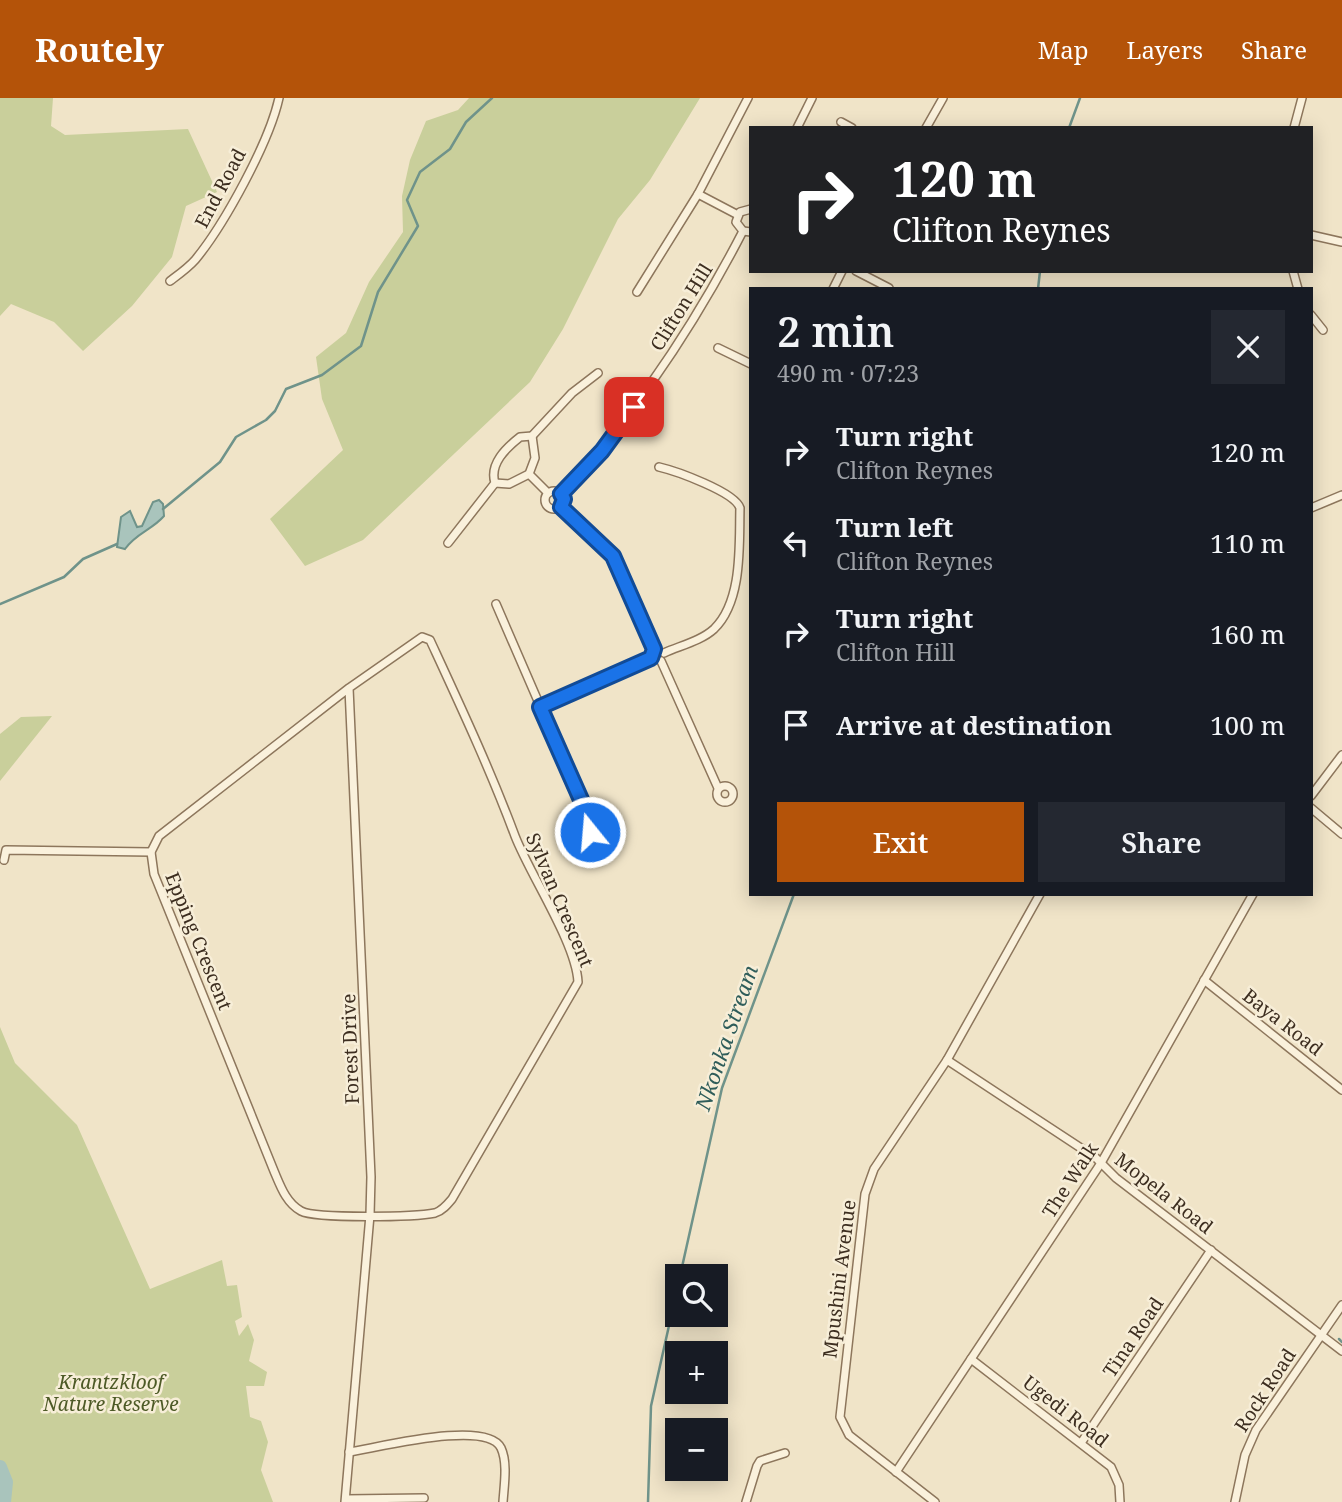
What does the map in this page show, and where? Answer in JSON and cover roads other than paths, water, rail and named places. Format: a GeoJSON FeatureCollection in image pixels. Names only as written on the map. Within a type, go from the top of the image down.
{"type":"FeatureCollection","features":[{"type":"Feature","properties":{"kind":"street","name":"End Road"},"geometry":{"type":"LineString","coordinates":[[170,281],[192,263],[210,241],[266,134],[279,98]]}},
{"type":"Feature","properties":{"kind":"street"},"geometry":{"type":"LineString","coordinates":[[637,292],[698,194],[748,98]]}},
{"type":"Feature","properties":{"kind":"street"},"geometry":{"type":"LineString","coordinates":[[798,126],[812,98]]}},
{"type":"Feature","properties":{"kind":"street"},"geometry":{"type":"LineString","coordinates":[[927,126],[943,98]]}},
{"type":"Feature","properties":{"kind":"street"},"geometry":{"type":"LineString","coordinates":[[1295,126],[1302,98]]}},
{"type":"Feature","properties":{"kind":"street"},"geometry":{"type":"LineString","coordinates":[[841,122],[848,126]]}},
{"type":"Feature","properties":{"kind":"street"},"geometry":{"type":"LineString","coordinates":[[698,194],[738,215]]}},
{"type":"Feature","properties":{"kind":"street"},"geometry":{"type":"LineString","coordinates":[[738,215],[749,210]]}},
{"type":"Feature","properties":{"kind":"street"},"geometry":{"type":"LineString","coordinates":[[738,215],[738,226],[747,232]]}},
{"type":"Feature","properties":{"kind":"street","name":"Clifton Hill"},"geometry":{"type":"LineString","coordinates":[[561,494],[621,426],[711,293],[747,232]]}},
{"type":"Feature","properties":{"kind":"street"},"geometry":{"type":"LineString","coordinates":[[1313,235],[1342,242]]}},
{"type":"Feature","properties":{"kind":"street"},"geometry":{"type":"LineString","coordinates":[[860,273],[887,287]]}},
{"type":"Feature","properties":{"kind":"street"},"geometry":{"type":"LineString","coordinates":[[1313,318],[1323,330]]}},
{"type":"Feature","properties":{"kind":"street"},"geometry":{"type":"LineString","coordinates":[[718,348],[749,363]]}},
{"type":"Feature","properties":{"kind":"street"},"geometry":{"type":"LineString","coordinates":[[495,483],[493,477],[500,457],[520,437],[533,436],[572,393],[598,373]]}},
{"type":"Feature","properties":{"kind":"street"},"geometry":{"type":"LineString","coordinates":[[495,483],[509,484],[529,474],[535,458],[533,436]]}},
{"type":"Feature","properties":{"kind":"street"},"geometry":{"type":"LineString","coordinates":[[540,707],[651,658],[662,657],[705,635],[719,622],[737,580],[740,508],[735,499],[673,470],[659,467]]}},
{"type":"Feature","properties":{"kind":"street"},"geometry":{"type":"LineString","coordinates":[[529,474],[548,493]]}},
{"type":"Feature","properties":{"kind":"street"},"geometry":{"type":"LineString","coordinates":[[448,543],[495,483]]}},
{"type":"Feature","properties":{"kind":"street"},"geometry":{"type":"LineString","coordinates":[[548,493],[556,491],[561,494],[564,499],[561,507]]}},
{"type":"Feature","properties":{"kind":"street"},"geometry":{"type":"LineString","coordinates":[[548,493],[545,502],[549,508],[561,507],[613,556],[654,649],[662,657],[718,788]]}},
{"type":"Feature","properties":{"kind":"street"},"geometry":{"type":"LineString","coordinates":[[1313,507],[1342,495]]}},
{"type":"Feature","properties":{"kind":"street"},"geometry":{"type":"LineString","coordinates":[[496,604],[586,811],[590,832]]}},
{"type":"Feature","properties":{"kind":"street","name":"Sylvan Crescent"},"geometry":{"type":"LineString","coordinates":[[349,688],[427,636],[570,953],[578,982],[458,1188],[443,1209],[435,1213],[370,1215]]}},
{"type":"Feature","properties":{"kind":"street"},"geometry":{"type":"LineString","coordinates":[[651,658],[654,649]]}},
{"type":"Feature","properties":{"kind":"street","name":"Epping Crescent"},"geometry":{"type":"LineString","coordinates":[[349,688],[159,836],[151,852],[154,874],[284,1192],[296,1208],[314,1215],[370,1215]]}},
{"type":"Feature","properties":{"kind":"street","name":"Forest Drive"},"geometry":{"type":"LineString","coordinates":[[345,1501],[370,1215],[349,688]]}},
{"type":"Feature","properties":{"kind":"street"},"geometry":{"type":"LineString","coordinates":[[1313,793],[1342,755]]}},
{"type":"Feature","properties":{"kind":"street"},"geometry":{"type":"LineString","coordinates":[[1313,810],[1342,834]]}},
{"type":"Feature","properties":{"kind":"street"},"geometry":{"type":"LineString","coordinates":[[4,860],[6,850],[151,852]]}},
{"type":"Feature","properties":{"kind":"street","name":"Mpushini Avenue"},"geometry":{"type":"LineString","coordinates":[[935,1502],[849,1435],[840,1417],[853,1283],[867,1183],[947,1060],[1039,896]]}},
{"type":"Feature","properties":{"kind":"street","name":"The Walk"},"geometry":{"type":"LineString","coordinates":[[896,1472],[1101,1163],[1252,896]]}},
{"type":"Feature","properties":{"kind":"street","name":"Baya Road"},"geometry":{"type":"LineString","coordinates":[[1203,979],[1342,1090]]}},
{"type":"Feature","properties":{"kind":"street","name":"Mopela Road"},"geometry":{"type":"LineString","coordinates":[[947,1060],[1101,1163],[1116,1178],[1342,1351]]}},
{"type":"Feature","properties":{"kind":"street","name":"Tina Road"},"geometry":{"type":"LineString","coordinates":[[1081,1443],[1210,1250]]}},
{"type":"Feature","properties":{"kind":"street","name":"Rock Road"},"geometry":{"type":"LineString","coordinates":[[1235,1502],[1245,1455],[1256,1430],[1342,1305]]}},
{"type":"Feature","properties":{"kind":"street","name":"Ugedi Road"},"geometry":{"type":"LineString","coordinates":[[971,1359],[1081,1443],[1117,1475],[1120,1502]]}},
{"type":"Feature","properties":{"kind":"street"},"geometry":{"type":"LineString","coordinates":[[349,1452],[457,1435],[486,1436],[501,1448],[503,1502]]}},
{"type":"Feature","properties":{"kind":"street"},"geometry":{"type":"LineString","coordinates":[[746,1502],[757,1466],[761,1461],[785,1453]]}},
{"type":"Feature","properties":{"kind":"street"},"geometry":{"type":"LineString","coordinates":[[345,1501],[424,1498]]}},
{"type":"Feature","properties":{"kind":"water"},"geometry":{"type":"Polygon","coordinates":[[[159,500],[163,504],[164,516],[125,549],[117,547],[121,517],[130,511],[137,527],[142,526],[153,502],[159,500]]]}},
{"type":"Feature","properties":{"kind":"waterway"},"geometry":{"type":"LineString","coordinates":[[163,509],[220,462],[236,437],[266,420],[275,411],[286,389],[322,375],[361,346],[378,292],[418,226],[407,200],[420,172],[450,149],[466,122],[492,98]]}},
{"type":"Feature","properties":{"kind":"waterway","name":"Nkonka Stream"},"geometry":{"type":"LineString","coordinates":[[1070,126],[1080,98]]}},
{"type":"Feature","properties":{"kind":"waterway","name":"Nkonka Stream"},"geometry":{"type":"LineString","coordinates":[[1038,287],[1040,273]]}},
{"type":"Feature","properties":{"kind":"waterway"},"geometry":{"type":"LineString","coordinates":[[0,604],[64,577],[83,559],[117,544]]}},
{"type":"Feature","properties":{"kind":"waterway","name":"Nkonka Stream"},"geometry":{"type":"LineString","coordinates":[[683,1264],[722,1088],[793,896]]}},
{"type":"Feature","properties":{"kind":"waterway","name":"Nkonka Stream"},"geometry":{"type":"LineString","coordinates":[[648,1502],[651,1406],[669,1327]]}},
{"type":"Feature","properties":{"kind":"waterway"},"geometry":{"type":"LineString","coordinates":[[1339,1339],[1342,1342]]}},
{"type":"Feature","properties":{"kind":"waterway"},"geometry":{"type":"LineString","coordinates":[[0,1467],[6,1482],[4,1502]]}},
{"type":"Feature","properties":{"kind":"park label","name":"Krantzkloof Nature Reserve"},"geometry":{"type":"Point","coordinates":[111,1393]}}]}
